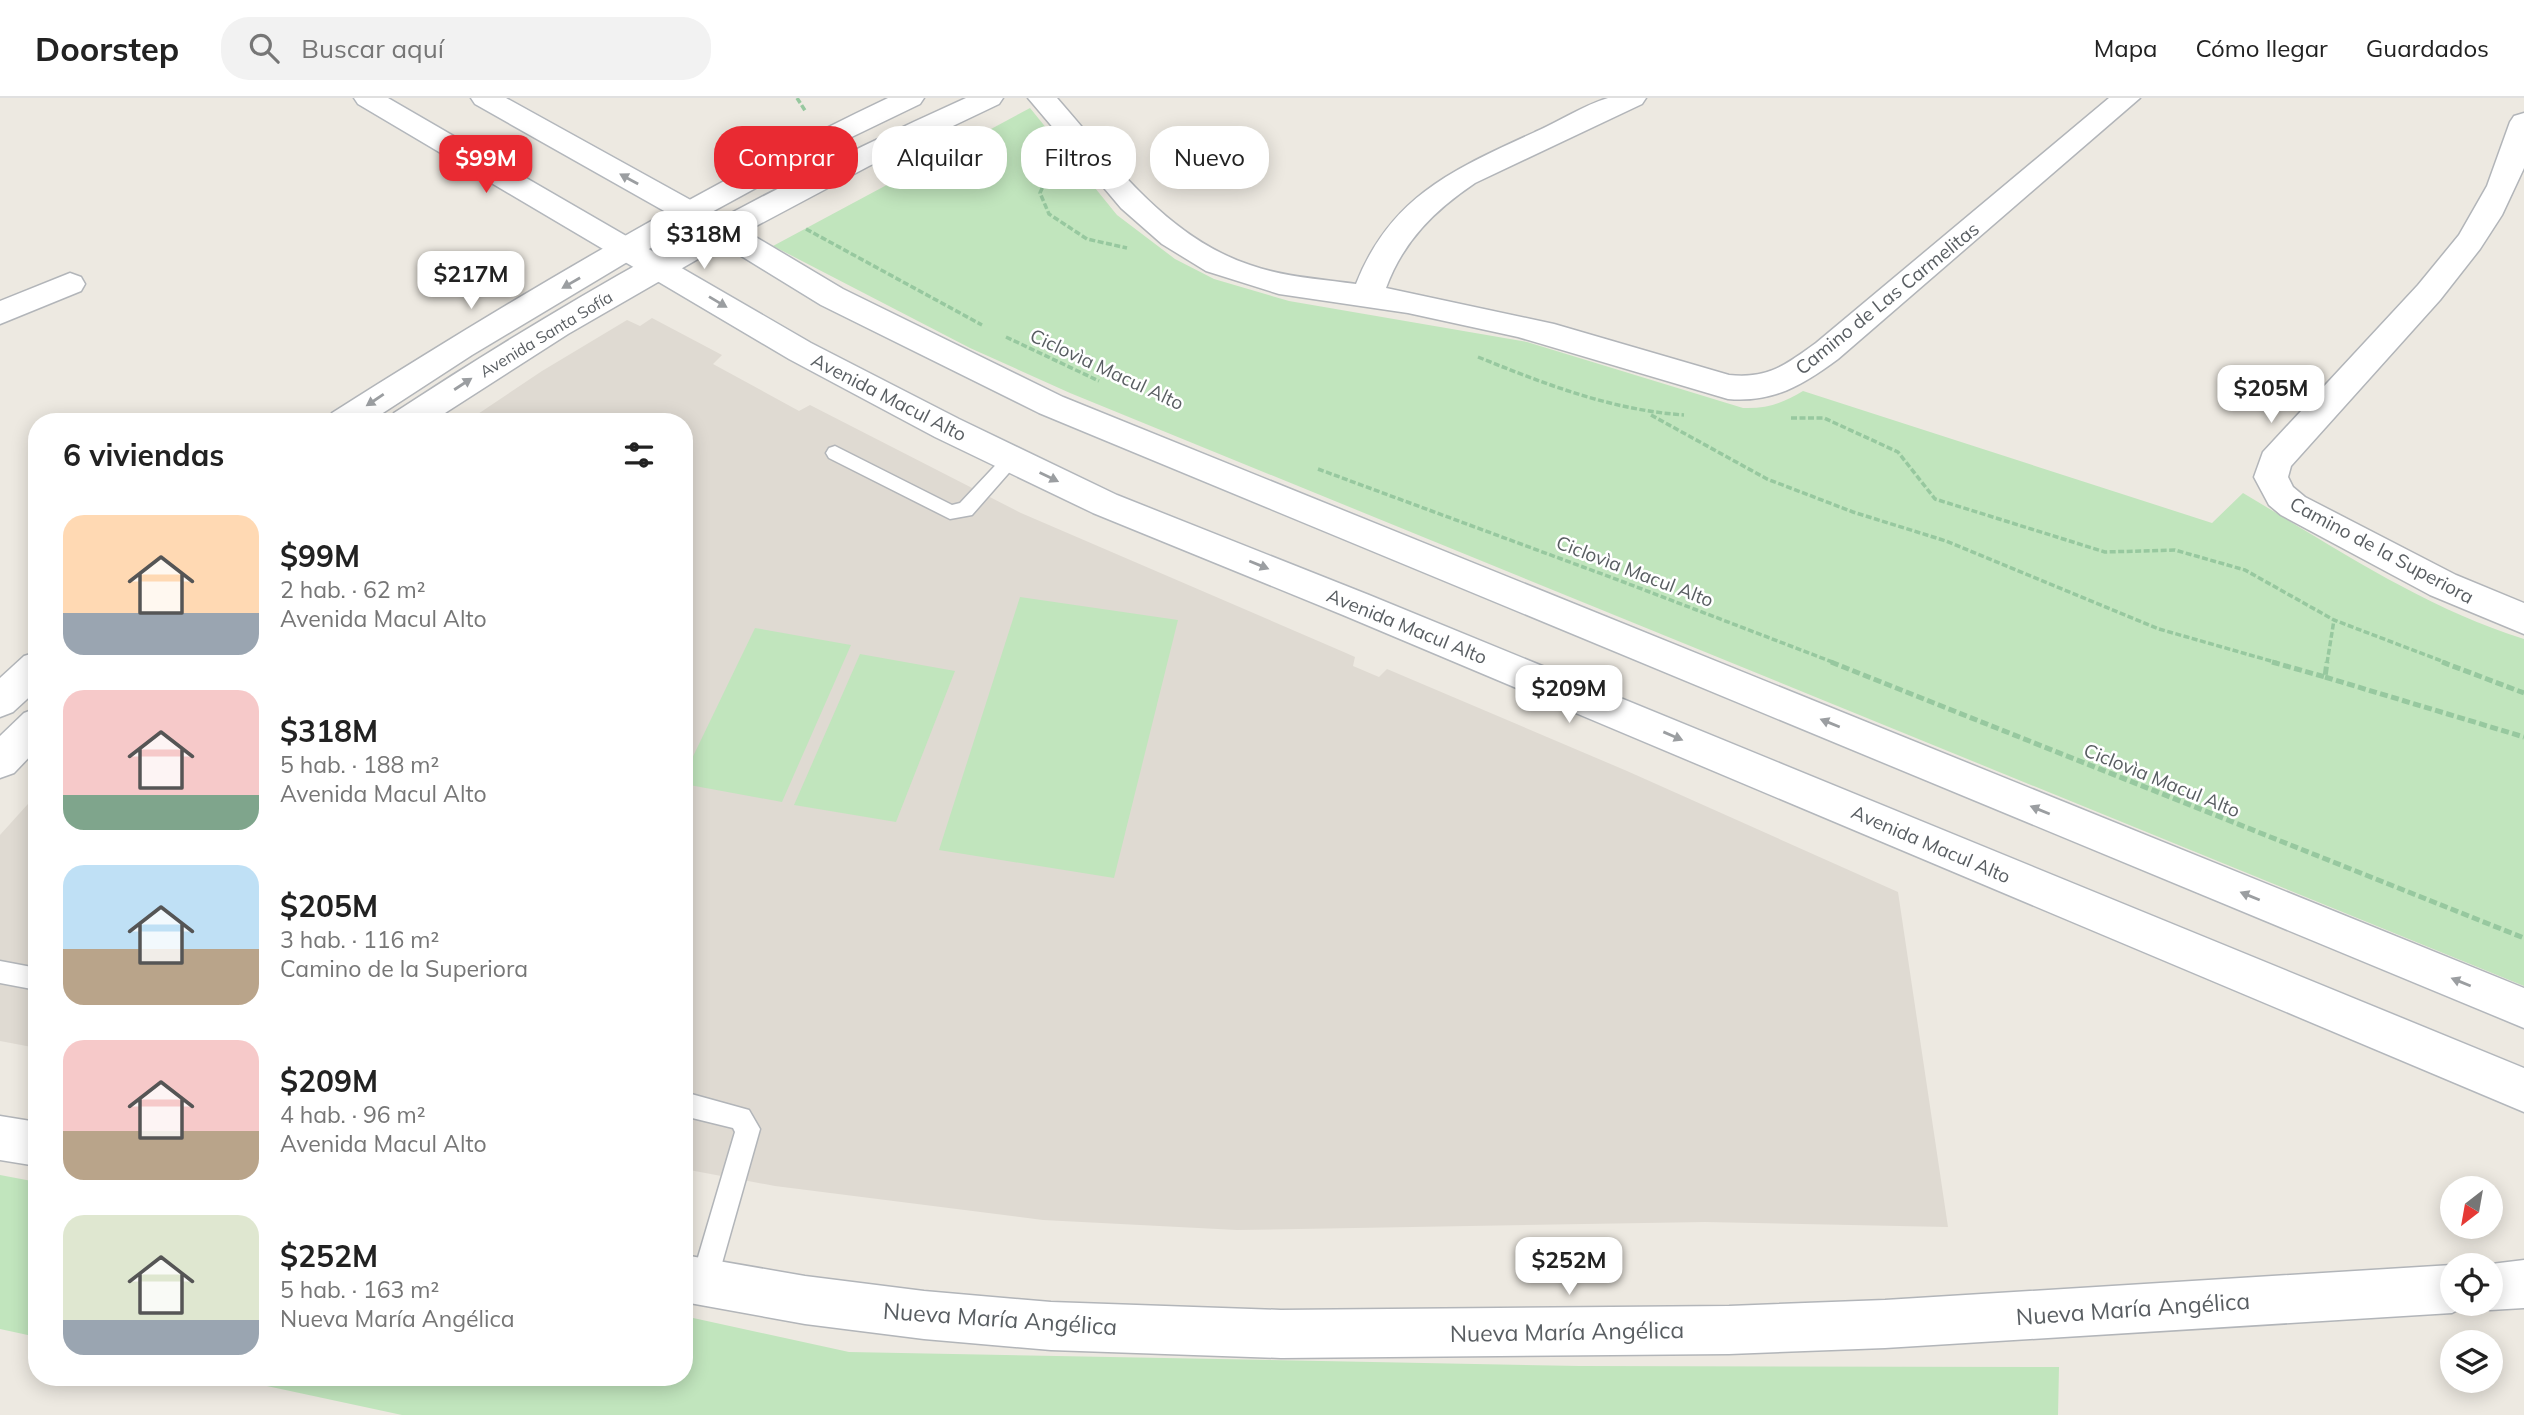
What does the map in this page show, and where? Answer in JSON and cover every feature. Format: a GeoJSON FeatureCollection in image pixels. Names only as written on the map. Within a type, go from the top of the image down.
{"type":"FeatureCollection","features":[{"type":"Feature","properties":{"kind":"street","name":"Avenida Macul Alto"},"geometry":{"type":"LineString","coordinates":[[368,98],[800,351],[1105,504],[1369,610],[2524,1090]]}},
{"type":"Feature","properties":{"kind":"street"},"geometry":{"type":"LineString","coordinates":[[485,98],[689,212],[734,225],[832,297],[1051,405],[2524,1008]]}},
{"type":"Feature","properties":{"kind":"street","name":"Avenida Santa Sofía"},"geometry":{"type":"LineString","coordinates":[[420,413],[645,258],[689,212],[823,140],[910,98]]}},
{"type":"Feature","properties":{"kind":"street","name":"Avenida Santa Sofía"},"geometry":{"type":"LineString","coordinates":[[358,413],[461,347],[645,258],[734,225],[833,172],[989,98]]}},
{"type":"Feature","properties":{"kind":"street","name":"Camino de Las Carmelitas"},"geometry":{"type":"LineString","coordinates":[[1042,98],[1142,213],[1197,253],[1263,282],[1367,296],[1480,316],[1620,351],[1728,387],[1763,388],[1778,384],[1827,351],[2126,98]]}},
{"type":"Feature","properties":{"kind":"street"},"geometry":{"type":"LineString","coordinates":[[1367,296],[1378,264],[1390,245],[1406,224],[1441,191],[1465,176],[1632,98]]}},
{"type":"Feature","properties":{"kind":"street","name":"Camino de la Superiora"},"geometry":{"type":"LineString","coordinates":[[2524,122],[2513,163],[2493,207],[2463,253],[2271,468],[2275,486],[2293,506],[2443,585],[2524,619]]}},
{"type":"Feature","properties":{"kind":"street"},"geometry":{"type":"LineString","coordinates":[[0,313],[70,284]]}},
{"type":"Feature","properties":{"kind":"street"},"geometry":{"type":"LineString","coordinates":[[0,701],[28,675]]}},
{"type":"Feature","properties":{"kind":"street"},"geometry":{"type":"LineString","coordinates":[[0,761],[28,733]]}},
{"type":"Feature","properties":{"kind":"street"},"geometry":{"type":"LineString","coordinates":[[0,1138],[28,1143]]}},
{"type":"Feature","properties":{"kind":"street","name":"Nueva María Angélica"},"geometry":{"type":"LineString","coordinates":[[694,1280],[805,1300],[924,1315],[1051,1326],[1281,1334],[1729,1330],[1885,1324],[2440,1290]]}},
{"type":"Feature","properties":{"kind":"street"},"geometry":{"type":"LineString","coordinates":[[2503,1285],[2524,1284]]}},
{"type":"Feature","properties":{"kind":"lane"},"geometry":{"type":"LineString","coordinates":[[835,453],[950,512],[965,510],[1012,459]]}},
{"type":"Feature","properties":{"kind":"lane"},"geometry":{"type":"LineString","coordinates":[[0,972],[28,977]]}},
{"type":"Feature","properties":{"kind":"lane"},"geometry":{"type":"LineString","coordinates":[[693,1106],[740,1118],[748,1129],[694,1280]]}},
{"type":"Feature","properties":{"kind":"path"},"geometry":{"type":"LineString","coordinates":[[734,225],[793,222],[986,328]]}},
{"type":"Feature","properties":{"kind":"path","name":"Ciclovìa Macul Alto"},"geometry":{"type":"LineString","coordinates":[[998,333],[1107,385]]}},
{"type":"Feature","properties":{"kind":"path"},"geometry":{"type":"LineString","coordinates":[[1466,352],[1550,386],[1650,414],[1690,416]]}},
{"type":"Feature","properties":{"kind":"path"},"geometry":{"type":"LineString","coordinates":[[1650,414],[1767,479],[1840,508],[1946,541],[2159,628],[2524,737]]}},
{"type":"Feature","properties":{"kind":"path"},"geometry":{"type":"LineString","coordinates":[[1785,418],[1824,418],[1898,452],[1935,499],[2105,552],[2175,550],[2245,570],[2334,620],[2524,693]]}},
{"type":"Feature","properties":{"kind":"path","name":"Ciclovìa Macul Alto"},"geometry":{"type":"LineString","coordinates":[[1315,468],[1610,575],[2524,938]]}},
{"type":"Feature","properties":{"kind":"path"},"geometry":{"type":"LineString","coordinates":[[2325,677],[2334,620]]}},
{"type":"Feature","properties":{"kind":"shaded area"},"geometry":{"type":"Polygon","coordinates":[[[652,318],[722,355],[713,364],[799,411],[810,405],[1021,513],[1355,657],[1353,666],[1379,677],[1387,669],[1627,771],[1898,892],[1948,1227],[1705,1222],[1237,1230],[1043,1220],[775,1186],[693,1171],[693,413],[479,413],[542,371],[627,320],[640,326],[652,318]]]}},
{"type":"Feature","properties":{"kind":"shaded area"},"geometry":{"type":"Polygon","coordinates":[[[28,804],[28,1046],[0,1041],[0,835],[28,804]]]}},
{"type":"Feature","properties":{"kind":"green space"},"geometry":{"type":"Polygon","coordinates":[[[1030,108],[1045,126],[1021,126],[1021,189],[1096,189],[1117,215],[1175,259],[1214,279],[1289,301],[1527,342],[1743,408],[1774,404],[1803,391],[2212,523],[2243,493],[2415,593],[2487,626],[2524,639],[2524,986],[1070,393],[970,348],[773,246],[879,189],[1007,189],[1007,126],[996,126],[1030,108]]]}},
{"type":"Feature","properties":{"kind":"green space"},"geometry":{"type":"Polygon","coordinates":[[[1020,597],[1178,620],[1114,878],[939,850],[1020,597]]]}},
{"type":"Feature","properties":{"kind":"green space"},"geometry":{"type":"Polygon","coordinates":[[[755,628],[851,645],[782,802],[693,786],[693,756],[755,628]]]}},
{"type":"Feature","properties":{"kind":"green space"},"geometry":{"type":"Polygon","coordinates":[[[860,654],[955,671],[896,822],[794,805],[860,654]]]}},
{"type":"Feature","properties":{"kind":"green space"},"geometry":{"type":"Polygon","coordinates":[[[0,1175],[28,1180],[28,1335],[0,1329],[0,1175]]]}},
{"type":"Feature","properties":{"kind":"green space"},"geometry":{"type":"Polygon","coordinates":[[[693,1318],[849,1352],[1579,1366],[2059,1367],[2058,1415],[402,1415],[267,1386],[693,1386],[693,1318]]]}}]}
